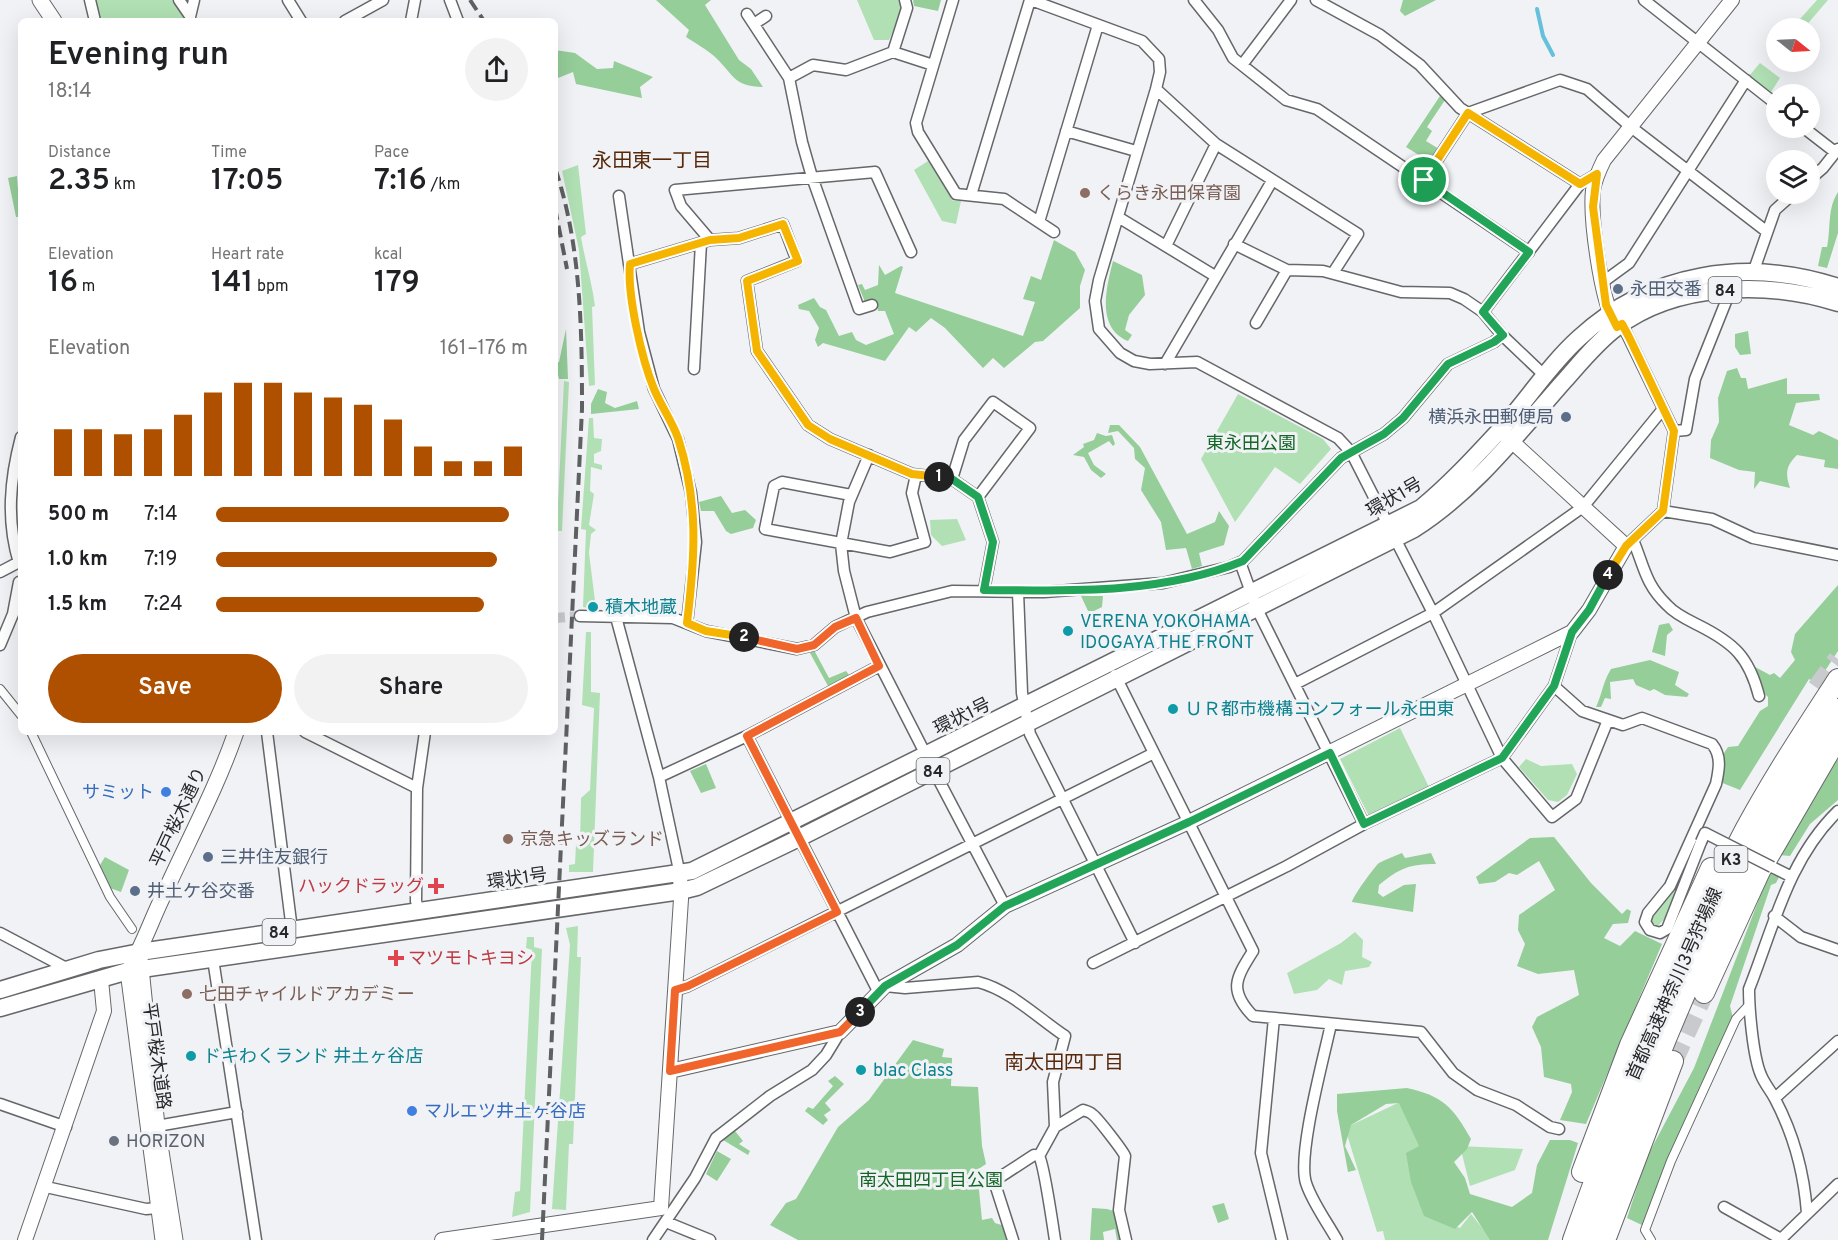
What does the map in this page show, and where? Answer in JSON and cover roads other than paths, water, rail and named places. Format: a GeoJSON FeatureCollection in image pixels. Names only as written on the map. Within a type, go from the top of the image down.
{"type":"FeatureCollection","features":[{"type":"Feature","properties":{"kind":"highway","name":"首都高速神奈川3号狩場線"},"geometry":{"type":"LineString","coordinates":[[1659,1055],[1678,969],[1746,828],[1838,679]]}},
{"type":"Feature","properties":{"kind":"highway"},"geometry":{"type":"LineString","coordinates":[[1560,1240],[1640,1148],[1659,1055],[1678,935],[1721,848],[1754,789],[1817,688]]}},
{"type":"Feature","properties":{"kind":"highway","name":"首都高速神奈川3号狩場線"},"geometry":{"type":"LineString","coordinates":[[1592,1240],[1596,1200],[1609,1136],[1659,1055],[1722,915],[1756,847],[1783,798],[1838,709]]}},
{"type":"Feature","properties":{"kind":"highway"},"geometry":{"type":"LineString","coordinates":[[1708,995],[1760,871],[1838,737]]}},
{"type":"Feature","properties":{"kind":"highway","name":"首都高速神奈川3号狩場線"},"geometry":{"type":"LineString","coordinates":[[1573,1240],[1596,1200]]}},
{"type":"Feature","properties":{"kind":"highway"},"geometry":{"type":"LineString","coordinates":[[1596,1200],[1605,1240]]}},
{"type":"Feature","properties":{"kind":"main road"},"geometry":{"type":"LineString","coordinates":[[40,0],[52,18]]}},
{"type":"Feature","properties":{"kind":"main road","name":"環状1号"},"geometry":{"type":"LineString","coordinates":[[0,990],[99,960],[140,952],[419,912],[680,883],[710,864],[926,755],[1024,707],[1113,671],[1391,531],[1505,436],[1602,340],[1616,321],[1643,293],[1704,274],[1754,270],[1787,274],[1838,287]]}},
{"type":"Feature","properties":{"kind":"main road","name":"環状1号"},"geometry":{"type":"LineString","coordinates":[[1505,436],[1544,375],[1577,339],[1616,321],[1705,292],[1731,289],[1779,289],[1838,303]]}},
{"type":"Feature","properties":{"kind":"main road","name":"環状1号"},"geometry":{"type":"LineString","coordinates":[[0,1008],[134,971],[727,874],[1028,724],[1113,671]]}},
{"type":"Feature","properties":{"kind":"main road","name":"平戸桜木通り"},"geometry":{"type":"LineString","coordinates":[[134,971],[159,905],[225,763],[235,735]]}},
{"type":"Feature","properties":{"kind":"main road","name":"平戸桜木道路"},"geometry":{"type":"LineString","coordinates":[[134,971],[175,1240]]}},
{"type":"Feature","properties":{"kind":"main road","name":"平戸桜木道路"},"geometry":{"type":"LineString","coordinates":[[134,971],[163,1240]]}},
{"type":"Feature","properties":{"kind":"street"},"geometry":{"type":"LineString","coordinates":[[90,0],[94,18]]}},
{"type":"Feature","properties":{"kind":"street"},"geometry":{"type":"LineString","coordinates":[[179,0],[189,18]]}},
{"type":"Feature","properties":{"kind":"street"},"geometry":{"type":"LineString","coordinates":[[190,18],[194,0]]}},
{"type":"Feature","properties":{"kind":"street"},"geometry":{"type":"LineString","coordinates":[[288,0],[300,18]]}},
{"type":"Feature","properties":{"kind":"street"},"geometry":{"type":"LineString","coordinates":[[350,18],[383,0]]}},
{"type":"Feature","properties":{"kind":"street"},"geometry":{"type":"LineString","coordinates":[[412,18],[415,0]]}},
{"type":"Feature","properties":{"kind":"street"},"geometry":{"type":"LineString","coordinates":[[450,0],[457,18]]}},
{"type":"Feature","properties":{"kind":"street"},"geometry":{"type":"LineString","coordinates":[[892,52],[907,8],[905,0]]}},
{"type":"Feature","properties":{"kind":"street"},"geometry":{"type":"LineString","coordinates":[[953,0],[916,123],[918,132],[957,194],[1004,199],[1054,232]]}},
{"type":"Feature","properties":{"kind":"street"},"geometry":{"type":"LineString","coordinates":[[971,195],[1030,0],[1142,40],[1153,49],[1159,59],[1160,72],[1095,300],[1099,329],[1114,347],[1134,362],[1165,364],[1197,362],[1338,438],[1351,452],[1433,613],[1502,758],[1552,817],[1576,799],[1608,720]]}},
{"type":"Feature","properties":{"kind":"street"},"geometry":{"type":"LineString","coordinates":[[1194,0],[1218,30],[1233,58],[1286,100],[1317,109],[1529,252]]}},
{"type":"Feature","properties":{"kind":"street"},"geometry":{"type":"LineString","coordinates":[[1242,65],[1291,0]]}},
{"type":"Feature","properties":{"kind":"street"},"geometry":{"type":"LineString","coordinates":[[1316,0],[1394,45],[1420,65],[1468,113],[1580,184]]}},
{"type":"Feature","properties":{"kind":"street"},"geometry":{"type":"LineString","coordinates":[[1644,0],[1766,96]]}},
{"type":"Feature","properties":{"kind":"street"},"geometry":{"type":"LineString","coordinates":[[1093,963],[1364,824],[1502,758],[1554,686],[1572,632],[1589,610],[1630,543],[1663,511],[1674,431],[1616,321],[1603,282],[1593,207],[1597,174],[1604,160],[1732,0]]}},
{"type":"Feature","properties":{"kind":"street"},"geometry":{"type":"LineString","coordinates":[[747,14],[789,78],[802,142],[812,177],[859,309],[872,304]]}},
{"type":"Feature","properties":{"kind":"street"},"geometry":{"type":"LineString","coordinates":[[754,24],[766,16]]}},
{"type":"Feature","properties":{"kind":"street"},"geometry":{"type":"LineString","coordinates":[[1039,222],[1098,25]]}},
{"type":"Feature","properties":{"kind":"street"},"geometry":{"type":"LineString","coordinates":[[789,78],[813,65],[846,70],[892,52],[933,65]]}},
{"type":"Feature","properties":{"kind":"street"},"geometry":{"type":"LineString","coordinates":[[1424,180],[1468,113],[1560,80],[1587,89],[1631,127],[1766,231]]}},
{"type":"Feature","properties":{"kind":"street"},"geometry":{"type":"LineString","coordinates":[[1603,282],[1629,263],[1746,80]]}},
{"type":"Feature","properties":{"kind":"street"},"geometry":{"type":"LineString","coordinates":[[1156,89],[1216,144],[1358,234],[1333,273]]}},
{"type":"Feature","properties":{"kind":"street"},"geometry":{"type":"LineString","coordinates":[[1066,131],[1136,151]]}},
{"type":"Feature","properties":{"kind":"street"},"geometry":{"type":"LineString","coordinates":[[1818,138],[1836,151],[1820,171]]}},
{"type":"Feature","properties":{"kind":"street"},"geometry":{"type":"LineString","coordinates":[[1166,246],[1216,144]]}},
{"type":"Feature","properties":{"kind":"street"},"geometry":{"type":"LineString","coordinates":[[694,369],[706,241],[681,206],[675,190],[875,172],[911,252]]}},
{"type":"Feature","properties":{"kind":"street"},"geometry":{"type":"LineString","coordinates":[[1483,312],[1580,184],[1597,174]]}},
{"type":"Feature","properties":{"kind":"street"},"geometry":{"type":"LineString","coordinates":[[1165,364],[1272,181]]}},
{"type":"Feature","properties":{"kind":"street"},"geometry":{"type":"LineString","coordinates":[[619,196],[624,246],[630,264],[639,332],[654,388],[678,439],[692,493],[696,542],[687,623]]}},
{"type":"Feature","properties":{"kind":"street"},"geometry":{"type":"LineString","coordinates":[[1754,270],[1774,210],[1781,204]]}},
{"type":"Feature","properties":{"kind":"street"},"geometry":{"type":"LineString","coordinates":[[1118,217],[1215,276]]}},
{"type":"Feature","properties":{"kind":"street"},"geometry":{"type":"LineString","coordinates":[[630,264],[706,241],[739,238],[783,224],[798,261],[747,281],[757,351],[808,425],[830,439],[916,475],[952,479],[978,497],[993,542],[984,590]]}},
{"type":"Feature","properties":{"kind":"street"},"geometry":{"type":"LineString","coordinates":[[1234,244],[1287,270],[1333,273],[1401,292],[1450,293],[1483,312],[1544,375]]}},
{"type":"Feature","properties":{"kind":"street"},"geometry":{"type":"LineString","coordinates":[[1256,323],[1287,270]]}},
{"type":"Feature","properties":{"kind":"street"},"geometry":{"type":"LineString","coordinates":[[1674,431],[1686,430],[1695,380],[1731,289]]}},
{"type":"Feature","properties":{"kind":"street"},"geometry":{"type":"LineString","coordinates":[[580,616],[673,618],[706,631],[797,649],[814,645],[835,627],[867,612],[952,591],[1018,592],[1163,583],[1240,562],[1313,485],[1351,452],[1384,434],[1418,403],[1448,364],[1494,342],[1503,335]]}},
{"type":"Feature","properties":{"kind":"street"},"geometry":{"type":"LineString","coordinates":[[952,479],[964,440],[993,402],[1030,428],[978,497]]}},
{"type":"Feature","properties":{"kind":"street"},"geometry":{"type":"LineString","coordinates":[[1295,684],[1433,613],[1582,507],[1663,409]]}},
{"type":"Feature","properties":{"kind":"street"},"geometry":{"type":"LineString","coordinates":[[1505,436],[1582,507],[1630,543],[1645,577],[1654,592],[1668,607],[1715,633],[1743,656],[1750,666],[1759,696]]}},
{"type":"Feature","properties":{"kind":"street"},"geometry":{"type":"LineString","coordinates":[[12,566],[6,538],[10,490],[18,451]]}},
{"type":"Feature","properties":{"kind":"street"},"geometry":{"type":"LineString","coordinates":[[869,455],[851,495],[841,544],[844,571],[856,618],[926,755]]}},
{"type":"Feature","properties":{"kind":"street"},"geometry":{"type":"LineString","coordinates":[[851,495],[782,482],[774,486],[765,530],[890,552],[925,543],[912,493],[916,475]]}},
{"type":"Feature","properties":{"kind":"street"},"geometry":{"type":"LineString","coordinates":[[1663,511],[1712,519],[1752,538],[1838,555]]}},
{"type":"Feature","properties":{"kind":"street"},"geometry":{"type":"LineString","coordinates":[[1240,562],[1253,601],[1364,824]]}},
{"type":"Feature","properties":{"kind":"street"},"geometry":{"type":"LineString","coordinates":[[1018,592],[1024,707],[1028,724],[1134,943]]}},
{"type":"Feature","properties":{"kind":"street"},"geometry":{"type":"LineString","coordinates":[[0,645],[14,614],[18,593]]}},
{"type":"Feature","properties":{"kind":"street"},"geometry":{"type":"LineString","coordinates":[[616,617],[659,777],[680,883],[665,1215]]}},
{"type":"Feature","properties":{"kind":"street"},"geometry":{"type":"LineString","coordinates":[[653,1240],[665,1215],[695,1178],[716,1138],[770,1096],[812,1070],[826,1055],[840,1032],[882,990],[957,945],[1005,906],[1189,822],[1572,632]]}},
{"type":"Feature","properties":{"kind":"street"},"geometry":{"type":"LineString","coordinates":[[659,777],[747,736],[879,666]]}},
{"type":"Feature","properties":{"kind":"street"},"geometry":{"type":"LineString","coordinates":[[1113,671],[1253,951],[1236,978],[1236,989],[1245,1008],[1254,1016],[1421,1032],[1453,1073],[1478,1090],[1516,1105],[1550,1127],[1558,1129]]}},
{"type":"Feature","properties":{"kind":"street"},"geometry":{"type":"LineString","coordinates":[[1554,686],[1582,711],[1623,725],[1642,718],[1712,744],[1719,759],[1716,784],[1682,864],[1670,886],[1648,913],[1645,922],[1650,930],[1660,933],[1667,929],[1705,833],[1792,877]]}},
{"type":"Feature","properties":{"kind":"street"},"geometry":{"type":"LineString","coordinates":[[0,689],[18,711]]}},
{"type":"Feature","properties":{"kind":"street"},"geometry":{"type":"LineString","coordinates":[[33,735],[110,897],[132,929]]}},
{"type":"Feature","properties":{"kind":"street"},"geometry":{"type":"LineString","coordinates":[[267,735],[292,930]]}},
{"type":"Feature","properties":{"kind":"street"},"geometry":{"type":"LineString","coordinates":[[311,735],[417,788]]}},
{"type":"Feature","properties":{"kind":"street"},"geometry":{"type":"LineString","coordinates":[[419,912],[416,901],[417,788],[425,735]]}},
{"type":"Feature","properties":{"kind":"street"},"geometry":{"type":"LineString","coordinates":[[747,736],[837,912],[882,990]]}},
{"type":"Feature","properties":{"kind":"street"},"geometry":{"type":"LineString","coordinates":[[675,990],[688,986],[1154,753]]}},
{"type":"Feature","properties":{"kind":"street"},"geometry":{"type":"LineString","coordinates":[[934,771],[1005,906]]}},
{"type":"Feature","properties":{"kind":"street"},"geometry":{"type":"LineString","coordinates":[[1807,1213],[1801,1164],[1775,1098],[1761,1075],[1749,1005],[1749,989],[1774,916],[1792,877],[1810,842],[1838,812]]}},
{"type":"Feature","properties":{"kind":"street"},"geometry":{"type":"LineString","coordinates":[[1774,916],[1801,937],[1838,950]]}},
{"type":"Feature","properties":{"kind":"street"},"geometry":{"type":"LineString","coordinates":[[0,933],[70,970]]}},
{"type":"Feature","properties":{"kind":"street"},"geometry":{"type":"LineString","coordinates":[[213,959],[256,1240]]}},
{"type":"Feature","properties":{"kind":"street"},"geometry":{"type":"LineString","coordinates":[[25,1240],[46,1187],[104,1011],[101,980]]}},
{"type":"Feature","properties":{"kind":"street"},"geometry":{"type":"LineString","coordinates":[[882,990],[978,982],[988,984],[1013,998],[1065,1036],[1053,1082],[1055,1127]]}},
{"type":"Feature","properties":{"kind":"street"},"geometry":{"type":"LineString","coordinates":[[1651,1240],[1645,1230],[1671,1161],[1736,1019],[1749,1005]]}},
{"type":"Feature","properties":{"kind":"street"},"geometry":{"type":"LineString","coordinates":[[1274,1018],[1261,1153],[1282,1240]]}},
{"type":"Feature","properties":{"kind":"street"},"geometry":{"type":"LineString","coordinates":[[1331,1024],[1308,1137],[1305,1165],[1306,1182],[1336,1240]]}},
{"type":"Feature","properties":{"kind":"street"},"geometry":{"type":"LineString","coordinates":[[670,1071],[840,1032]]}},
{"type":"Feature","properties":{"kind":"street"},"geometry":{"type":"LineString","coordinates":[[1775,1098],[1838,1041]]}},
{"type":"Feature","properties":{"kind":"street"},"geometry":{"type":"LineString","coordinates":[[0,1104],[66,1126]]}},
{"type":"Feature","properties":{"kind":"street"},"geometry":{"type":"LineString","coordinates":[[1039,1156],[1055,1127],[1083,1110],[1092,1114],[1108,1135],[1123,1149],[1125,1156],[1119,1210],[1126,1240]]}},
{"type":"Feature","properties":{"kind":"street"},"geometry":{"type":"LineString","coordinates":[[158,1126],[237,1112]]}},
{"type":"Feature","properties":{"kind":"street"},"geometry":{"type":"LineString","coordinates":[[1013,1240],[994,1181],[1034,1155],[1039,1156]]}},
{"type":"Feature","properties":{"kind":"street"},"geometry":{"type":"LineString","coordinates":[[1039,1156],[1043,1165],[1044,1185],[1055,1240]]}},
{"type":"Feature","properties":{"kind":"street"},"geometry":{"type":"LineString","coordinates":[[1724,1207],[1780,1240],[1838,1184]]}},
{"type":"Feature","properties":{"kind":"street"},"geometry":{"type":"LineString","coordinates":[[46,1187],[146,1209],[158,1208]]}},
{"type":"Feature","properties":{"kind":"street"},"geometry":{"type":"LineString","coordinates":[[442,1240],[665,1215],[710,1240]]}},
{"type":"Feature","properties":{"kind":"waterway"},"geometry":{"type":"LineString","coordinates":[[1537,9],[1543,36],[1553,55]]}},
{"type":"Feature","properties":{"kind":"tunnel"},"geometry":{"type":"LineString","coordinates":[[558,618],[580,616]]}},
{"type":"Feature","properties":{"kind":"tunnel"},"geometry":{"type":"LineString","coordinates":[[1817,688],[1838,659]]}},
{"type":"Feature","properties":{"kind":"tunnel"},"geometry":{"type":"LineString","coordinates":[[1673,1061],[1704,993]]}},
{"type":"Feature","properties":{"kind":"railway"},"geometry":{"type":"LineString","coordinates":[[470,0],[482,18]]}},
{"type":"Feature","properties":{"kind":"railway"},"geometry":{"type":"LineString","coordinates":[[542,1240],[582,409],[580,318],[575,257],[564,197],[558,178]]}},
{"type":"Feature","properties":{"kind":"railway"},"geometry":{"type":"LineString","coordinates":[[558,223],[567,269]]}},
{"type":"Feature","properties":{"kind":"place","name":"くらき永田保育園"},"geometry":{"type":"Point","coordinates":[1085,193]}},
{"type":"Feature","properties":{"kind":"place","name":"永田交番"},"geometry":{"type":"Point","coordinates":[1618,289]}},
{"type":"Feature","properties":{"kind":"place","name":"横浜永田郵便局"},"geometry":{"type":"Point","coordinates":[1566,417]}},
{"type":"Feature","properties":{"kind":"place","name":"積木地蔵"},"geometry":{"type":"Point","coordinates":[593,607]}},
{"type":"Feature","properties":{"kind":"place","name":"VERENA YOKOHAMA IDOGAYA THE FRONT"},"geometry":{"type":"Point","coordinates":[1068,631]}},
{"type":"Feature","properties":{"kind":"place","name":"ＵＲ都市機構コンフォール永田東"},"geometry":{"type":"Point","coordinates":[1173,709]}},
{"type":"Feature","properties":{"kind":"place","name":"サミット"},"geometry":{"type":"Point","coordinates":[166,792]}},
{"type":"Feature","properties":{"kind":"place","name":"京急キッズランド"},"geometry":{"type":"Point","coordinates":[508,839]}},
{"type":"Feature","properties":{"kind":"place","name":"三井住友銀行"},"geometry":{"type":"Point","coordinates":[208,857]}},
{"type":"Feature","properties":{"kind":"place","name":"ハックドラッグ"},"geometry":{"type":"Point","coordinates":[436,886]}},
{"type":"Feature","properties":{"kind":"place","name":"井土ケ谷交番"},"geometry":{"type":"Point","coordinates":[135,891]}},
{"type":"Feature","properties":{"kind":"place","name":"マツモトキヨシ"},"geometry":{"type":"Point","coordinates":[396,958]}},
{"type":"Feature","properties":{"kind":"place","name":"七田チャイルドアカデミー"},"geometry":{"type":"Point","coordinates":[187,994]}},
{"type":"Feature","properties":{"kind":"place","name":"ドキわくランド 井土ヶ谷店"},"geometry":{"type":"Point","coordinates":[191,1056]}},
{"type":"Feature","properties":{"kind":"place","name":"blac Class"},"geometry":{"type":"Point","coordinates":[861,1070]}},
{"type":"Feature","properties":{"kind":"place","name":"マルエツ井土ヶ谷店"},"geometry":{"type":"Point","coordinates":[412,1111]}},
{"type":"Feature","properties":{"kind":"place","name":"HORIZON"},"geometry":{"type":"Point","coordinates":[114,1141]}},
{"type":"Feature","properties":{"kind":"district","name":"永田東一丁目"},"geometry":{"type":"Point","coordinates":[652,160]}},
{"type":"Feature","properties":{"kind":"district","name":"南太田四丁目"},"geometry":{"type":"Point","coordinates":[1064,1062]}},
{"type":"Feature","properties":{"kind":"park label","name":"東永田公園"},"geometry":{"type":"Point","coordinates":[1251,443]}},
{"type":"Feature","properties":{"kind":"park label","name":"南太田四丁目公園"},"geometry":{"type":"Point","coordinates":[931,1180]}}]}
